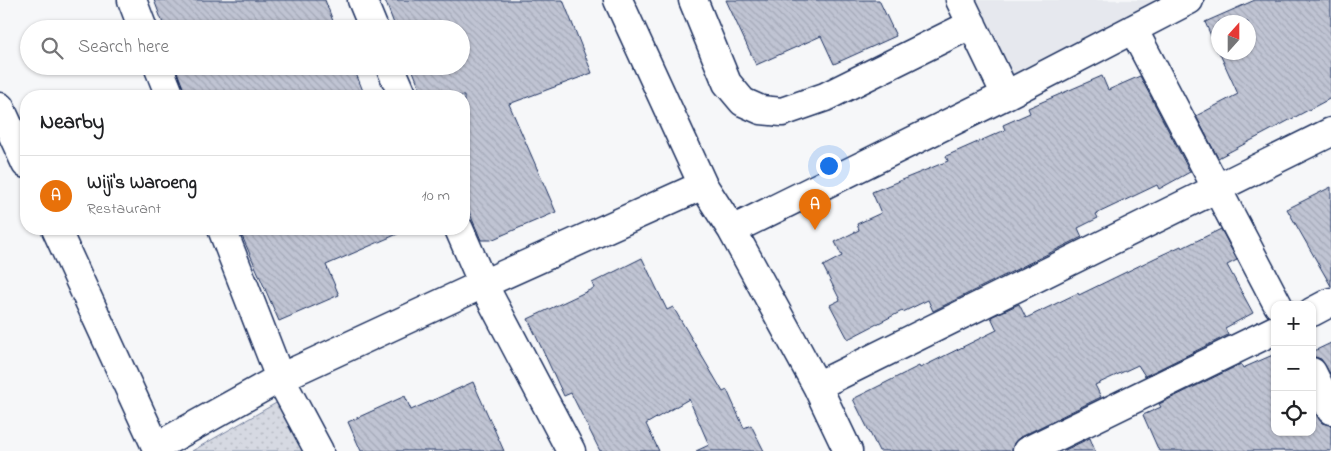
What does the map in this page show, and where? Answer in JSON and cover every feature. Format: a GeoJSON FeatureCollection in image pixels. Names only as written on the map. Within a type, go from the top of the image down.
{"type":"FeatureCollection","features":[{"type":"Feature","properties":{"kind":"street"},"geometry":{"type":"LineString","coordinates":[[132,0],[140,20]]}},
{"type":"Feature","properties":{"kind":"street"},"geometry":{"type":"LineString","coordinates":[[362,0],[370,20]]}},
{"type":"Feature","properties":{"kind":"street"},"geometry":{"type":"LineString","coordinates":[[618,0],[703,185],[732,230],[817,386],[848,451]]}},
{"type":"Feature","properties":{"kind":"street"},"geometry":{"type":"LineString","coordinates":[[693,0],[727,83],[743,102],[761,110],[782,112],[824,97],[972,24]]}},
{"type":"Feature","properties":{"kind":"street"},"geometry":{"type":"LineString","coordinates":[[960,0],[1006,96]]}},
{"type":"Feature","properties":{"kind":"street"},"geometry":{"type":"LineString","coordinates":[[732,230],[1006,96],[1133,29],[1176,3]]}},
{"type":"Feature","properties":{"kind":"street"},"geometry":{"type":"LineString","coordinates":[[1133,29],[1276,301]]}},
{"type":"Feature","properties":{"kind":"street"},"geometry":{"type":"LineString","coordinates":[[162,75],[168,90]]}},
{"type":"Feature","properties":{"kind":"street"},"geometry":{"type":"LineString","coordinates":[[394,75],[400,90]]}},
{"type":"Feature","properties":{"kind":"street"},"geometry":{"type":"LineString","coordinates":[[0,107],[20,151]]}},
{"type":"Feature","properties":{"kind":"street"},"geometry":{"type":"LineString","coordinates":[[817,386],[1218,190],[1331,132]]}},
{"type":"Feature","properties":{"kind":"street"},"geometry":{"type":"LineString","coordinates":[[59,235],[157,449],[280,378],[703,185]]}},
{"type":"Feature","properties":{"kind":"street"},"geometry":{"type":"LineString","coordinates":[[224,235],[280,378],[319,451]]}},
{"type":"Feature","properties":{"kind":"street"},"geometry":{"type":"LineString","coordinates":[[462,235],[483,284],[571,451]]}},
{"type":"Feature","properties":{"kind":"street"},"geometry":{"type":"LineString","coordinates":[[1316,310],[1331,302]]}},
{"type":"Feature","properties":{"kind":"street"},"geometry":{"type":"LineString","coordinates":[[1027,451],[1271,332]]}},
{"type":"Feature","properties":{"kind":"street"},"geometry":{"type":"LineString","coordinates":[[1316,380],[1331,410]]}},
{"type":"Feature","properties":{"kind":"shaded area"},"geometry":{"type":"Polygon","coordinates":[[[960,0],[1198,0],[1006,95],[960,0]]]}},
{"type":"Feature","properties":{"kind":"shaded area"},"geometry":{"type":"Polygon","coordinates":[[[278,402],[303,451],[192,451],[278,402]]]}},
{"type":"Feature","properties":{"kind":"building"},"geometry":{"type":"Polygon","coordinates":[[[154,0],[325,0],[333,20],[162,20],[154,0]]]}},
{"type":"Feature","properties":{"kind":"building"},"geometry":{"type":"Polygon","coordinates":[[[385,0],[563,0],[592,73],[509,104],[556,212],[491,240],[481,240],[470,214],[470,90],[421,90],[415,75],[470,75],[470,20],[393,20],[385,0]]]}},
{"type":"Feature","properties":{"kind":"building"},"geometry":{"type":"Polygon","coordinates":[[[726,0],[879,0],[896,36],[834,64],[821,36],[756,65],[726,0]]]}},
{"type":"Feature","properties":{"kind":"building"},"geometry":{"type":"Polygon","coordinates":[[[1255,0],[1331,0],[1331,98],[1218,158],[1196,116],[1238,94],[1223,60],[1256,60],[1256,15],[1221,15],[1255,0]]]}},
{"type":"Feature","properties":{"kind":"building"},"geometry":{"type":"Polygon","coordinates":[[[1211,19],[1211,36],[1205,22],[1211,19]]]}},
{"type":"Feature","properties":{"kind":"building"},"geometry":{"type":"Polygon","coordinates":[[[178,75],[357,75],[363,90],[184,90],[178,75]]]}},
{"type":"Feature","properties":{"kind":"building"},"geometry":{"type":"Polygon","coordinates":[[[1102,76],[1108,90],[1140,76],[1190,172],[1159,189],[1157,185],[1096,214],[1098,218],[1078,228],[1082,237],[933,311],[928,300],[902,311],[848,339],[830,305],[840,300],[823,266],[842,256],[835,242],[859,230],[857,224],[881,213],[872,192],[948,161],[946,156],[1005,130],[1003,125],[1030,113],[1028,108],[1102,76]]]}},
{"type":"Feature","properties":{"kind":"building"},"geometry":{"type":"Polygon","coordinates":[[[1331,187],[1331,286],[1287,209],[1331,187]]]}},
{"type":"Feature","properties":{"kind":"building"},"geometry":{"type":"Polygon","coordinates":[[[1221,229],[1237,260],[1227,265],[1253,313],[1225,328],[1228,335],[1145,376],[1138,365],[1095,385],[1101,397],[1020,437],[1014,443],[1012,451],[879,451],[853,399],[997,330],[991,317],[1019,304],[1026,318],[1221,229]]]}},
{"type":"Feature","properties":{"kind":"building"},"geometry":{"type":"Polygon","coordinates":[[[242,235],[395,235],[326,265],[339,295],[279,321],[242,235]]]}},
{"type":"Feature","properties":{"kind":"building"},"geometry":{"type":"Polygon","coordinates":[[[642,258],[667,310],[673,307],[723,392],[727,390],[744,428],[751,425],[764,451],[696,451],[709,445],[689,399],[646,424],[659,451],[600,451],[571,393],[564,396],[528,319],[594,288],[592,283],[642,258]]]}},
{"type":"Feature","properties":{"kind":"building"},"geometry":{"type":"Polygon","coordinates":[[[1331,343],[1331,375],[1321,359],[1316,357],[1316,350],[1331,343]]]}},
{"type":"Feature","properties":{"kind":"building"},"geometry":{"type":"Polygon","coordinates":[[[1271,356],[1271,436],[1316,436],[1316,413],[1322,423],[1331,425],[1331,451],[1159,451],[1143,415],[1161,407],[1159,404],[1241,364],[1243,368],[1271,356]]]}},
{"type":"Feature","properties":{"kind":"building"},"geometry":{"type":"Polygon","coordinates":[[[473,382],[504,451],[361,451],[348,422],[405,396],[411,410],[473,382]]]}},
{"type":"Feature","properties":{"kind":"building"},"geometry":{"type":"Polygon","coordinates":[[[1090,438],[1095,451],[1063,451],[1090,438]]]}},
{"type":"Feature","properties":{"kind":"place","name":"Wiji's Waroeng"},"geometry":{"type":"Point","coordinates":[815,230]}}]}
